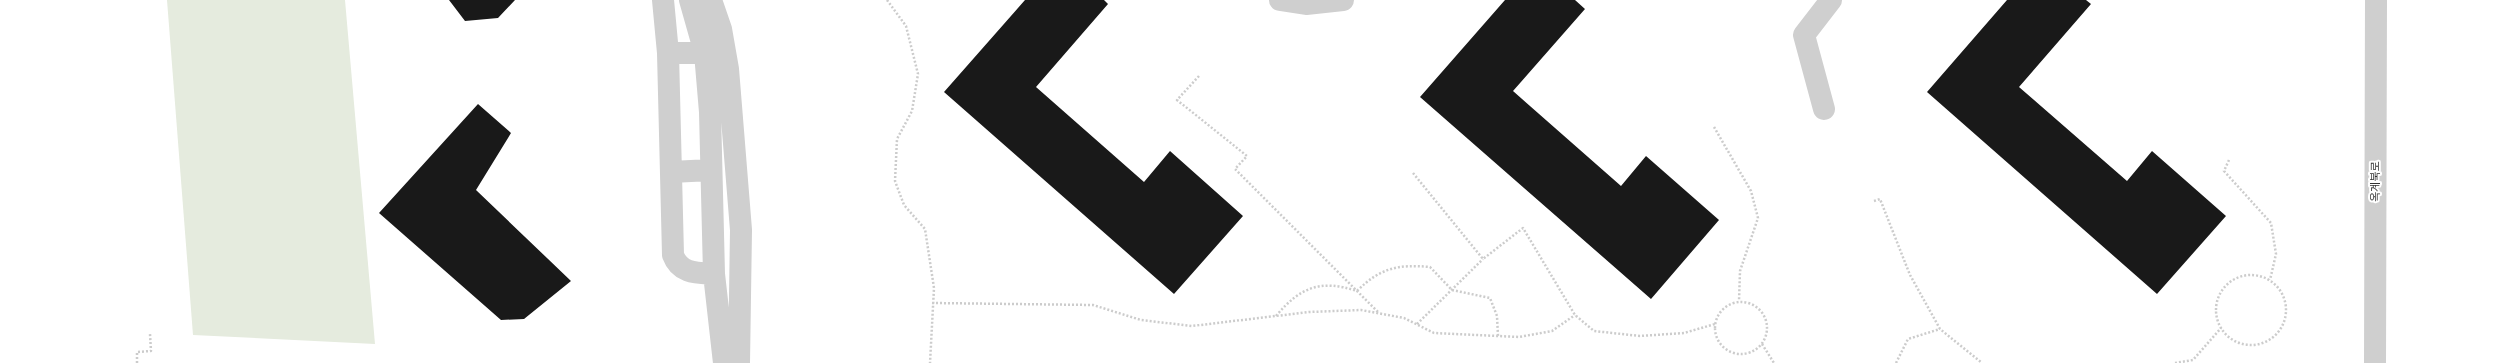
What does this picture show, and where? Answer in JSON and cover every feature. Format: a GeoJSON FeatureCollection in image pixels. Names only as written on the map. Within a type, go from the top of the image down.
{"type":"FeatureCollection","features":[{"type":"Feature","properties":{"kind":"street"},"geometry":{"type":"LineString","coordinates":[[663,0],[668,54],[673,255],[675,261],[687,272],[714,274]]}},
{"type":"Feature","properties":{"kind":"street"},"geometry":{"type":"LineString","coordinates":[[690,0],[705,53],[710,112],[714,274],[724,363]]}},
{"type":"Feature","properties":{"kind":"street"},"geometry":{"type":"LineString","coordinates":[[711,0],[720,29],[728,69],[741,230],[739,363]]}},
{"type":"Feature","properties":{"kind":"street"},"geometry":{"type":"LineString","coordinates":[[1280,0],[1306,4],[1343,0]]}},
{"type":"Feature","properties":{"kind":"street"},"geometry":{"type":"LineString","coordinates":[[1824,109],[1804,35],[1831,0]]}},
{"type":"Feature","properties":{"kind":"street","name":"옥계북로"},"geometry":{"type":"LineString","coordinates":[[2375,363],[2376,0]]}},
{"type":"Feature","properties":{"kind":"street"},"geometry":{"type":"LineString","coordinates":[[668,54],[705,53]]}},
{"type":"Feature","properties":{"kind":"street"},"geometry":{"type":"LineString","coordinates":[[671,172],[711,170]]}},
{"type":"Feature","properties":{"kind":"path"},"geometry":{"type":"LineString","coordinates":[[887,0],[906,26],[918,74],[912,111],[897,139],[895,181],[904,205],[925,229],[934,288],[930,363]]}},
{"type":"Feature","properties":{"kind":"path"},"geometry":{"type":"LineString","coordinates":[[1199,76],[1177,100],[1247,156],[1235,169],[1380,313]]}},
{"type":"Feature","properties":{"kind":"path"},"geometry":{"type":"LineString","coordinates":[[1714,127],[1752,191],[1758,218],[1740,271],[1739,301]]}},
{"type":"Feature","properties":{"kind":"path"},"geometry":{"type":"LineString","coordinates":[[2229,160],[2224,171],[2271,223],[2276,254],[2270,280]]}},
{"type":"Feature","properties":{"kind":"path"},"geometry":{"type":"LineString","coordinates":[[1413,173],[1483,259]]}},
{"type":"Feature","properties":{"kind":"path"},"geometry":{"type":"LineString","coordinates":[[1874,201],[1880,199],[1910,275],[1940,329],[1982,363]]}},
{"type":"Feature","properties":{"kind":"path"},"geometry":{"type":"LineString","coordinates":[[1417,324],[1483,259],[1523,228],[1575,315],[1594,331],[1640,336],[1684,333],[1715,324]]}},
{"type":"Feature","properties":{"kind":"path"},"geometry":{"type":"LineString","coordinates":[[1357,291],[1366,281],[1386,269],[1415,266],[1430,267],[1452,290],[1490,298],[1497,316],[1498,336]]}},
{"type":"Feature","properties":{"kind":"path"},"geometry":{"type":"LineString","coordinates":[[2248,275],[2259,276],[2270,280],[2279,288],[2285,298],[2285,321],[2280,331],[2261,344],[2250,346],[2238,343],[2228,338],[2221,328],[2217,317],[2216,306],[2220,294],[2226,285],[2236,278],[2248,275]]}},
{"type":"Feature","properties":{"kind":"path"},"geometry":{"type":"LineString","coordinates":[[1276,316],[1303,290],[1321,285],[1342,286],[1357,291]]}},
{"type":"Feature","properties":{"kind":"path"},"geometry":{"type":"LineString","coordinates":[[1739,301],[1748,302],[1762,312],[1768,328],[1762,344],[1755,350],[1747,353],[1730,352],[1718,340],[1715,324],[1723,308],[1739,301]]}},
{"type":"Feature","properties":{"kind":"path"},"geometry":{"type":"LineString","coordinates":[[932,303],[1092,305],[1141,320],[1192,326],[1309,312],[1361,310],[1404,318],[1434,333],[1519,337],[1552,331],[1575,315]]}},
{"type":"Feature","properties":{"kind":"path"},"geometry":{"type":"LineString","coordinates":[[2175,363],[2193,360],[2221,328]]}},
{"type":"Feature","properties":{"kind":"path"},"geometry":{"type":"LineString","coordinates":[[1896,363],[1908,339],[1940,329]]}},
{"type":"Feature","properties":{"kind":"path"},"geometry":{"type":"LineString","coordinates":[[137,363],[137,352],[151,352],[150,334]]}},
{"type":"Feature","properties":{"kind":"path"},"geometry":{"type":"LineString","coordinates":[[1762,344],[1774,363]]}},
{"type":"Feature","properties":{"kind":"shaded area"},"geometry":{"type":"Polygon","coordinates":[[[167,0],[345,0],[375,344],[193,335],[167,0]]]}},
{"type":"Feature","properties":{"kind":"building"},"geometry":{"type":"Polygon","coordinates":[[[449,0],[515,0],[498,18],[465,21],[449,0]]]}},
{"type":"Feature","properties":{"kind":"building"},"geometry":{"type":"Polygon","coordinates":[[[1025,0],[1104,0],[1108,4],[1036,87],[1144,182],[1170,151],[1243,216],[1174,294],[944,92],[1025,0]]]}},
{"type":"Feature","properties":{"kind":"building"},"geometry":{"type":"Polygon","coordinates":[[[1505,0],[1575,0],[1585,9],[1513,91],[1621,186],[1646,156],[1719,220],[1651,299],[1420,97],[1505,0]]]}},
{"type":"Feature","properties":{"kind":"building"},"geometry":{"type":"Polygon","coordinates":[[[2007,0],[2086,0],[2091,4],[2019,87],[2127,181],[2152,151],[2226,216],[2157,294],[1927,92],[2007,0]]]}},
{"type":"Feature","properties":{"kind":"building"},"geometry":{"type":"Polygon","coordinates":[[[478,104],[511,133],[476,190],[571,281],[524,319],[501,320],[379,213],[478,104]]]}}]}
